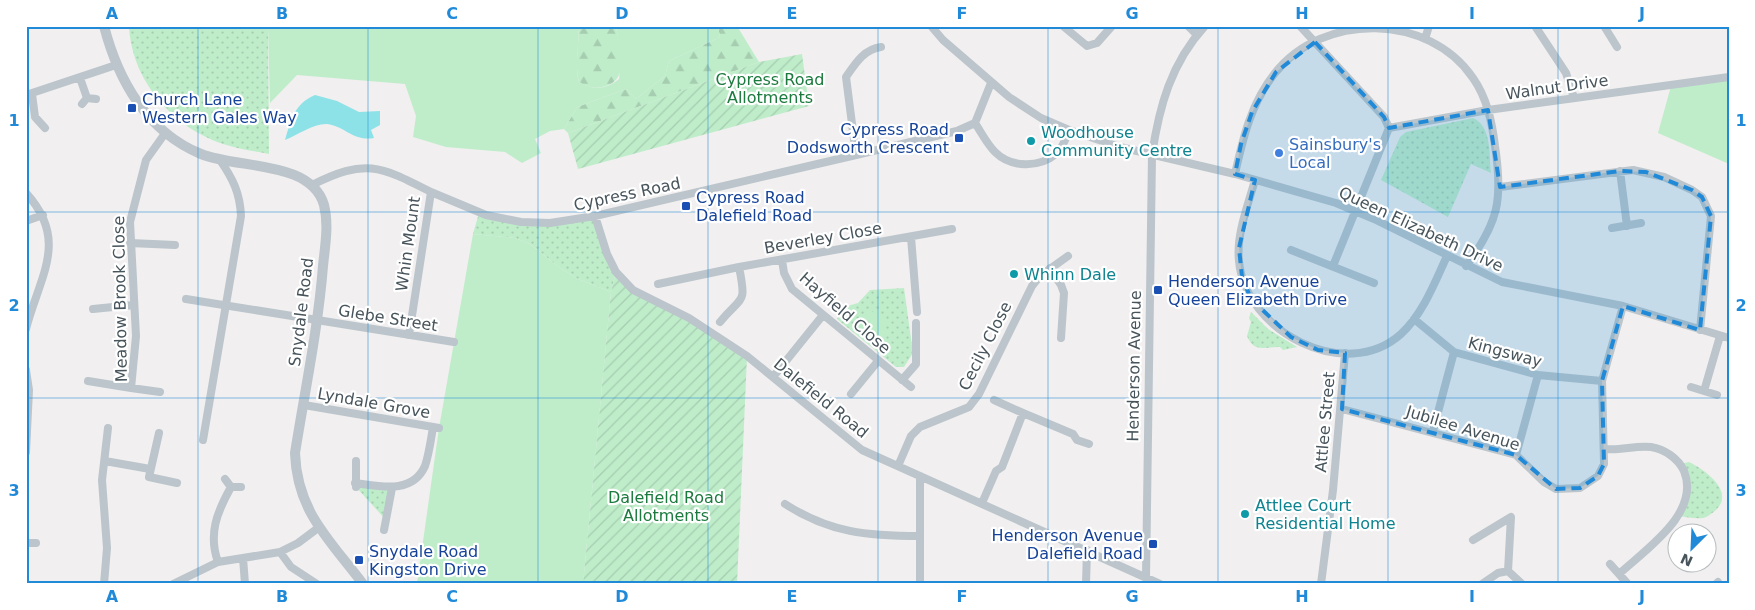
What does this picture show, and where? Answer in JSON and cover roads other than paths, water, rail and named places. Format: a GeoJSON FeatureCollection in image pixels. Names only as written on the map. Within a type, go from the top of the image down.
{"type":"FeatureCollection","features":[{"type":"Feature","properties":{"kind":"street"},"geometry":{"type":"LineString","coordinates":[[104,26],[116,65],[135,100],[166,132],[200,153],[220,160],[294,173],[312,185]]}},
{"type":"Feature","properties":{"kind":"street","name":"Queen Elizabeth Drive"},"geometry":{"type":"LineString","coordinates":[[931,26],[943,40],[990,83],[1028,110],[1069,130],[1120,147],[1235,174],[1355,210],[1466,266],[1518,287],[1623,306],[1729,338]]}},
{"type":"Feature","properties":{"kind":"street"},"geometry":{"type":"LineString","coordinates":[[1063,26],[1087,46],[1097,43],[1112,26]]}},
{"type":"Feature","properties":{"kind":"street"},"geometry":{"type":"LineString","coordinates":[[1188,26],[1197,34]]}},
{"type":"Feature","properties":{"kind":"street","name":"Henderson Avenue"},"geometry":{"type":"LineString","coordinates":[[1146,578],[1152,154],[1160,106],[1169,81],[1197,34],[1205,26]]}},
{"type":"Feature","properties":{"kind":"street"},"geometry":{"type":"LineString","coordinates":[[1300,26],[1384,116],[1389,128],[1333,266]]}},
{"type":"Feature","properties":{"kind":"street"},"geometry":{"type":"LineString","coordinates":[[1425,39],[1430,26]]}},
{"type":"Feature","properties":{"kind":"street"},"geometry":{"type":"LineString","coordinates":[[1535,26],[1566,72],[1574,98]]}},
{"type":"Feature","properties":{"kind":"street"},"geometry":{"type":"LineString","coordinates":[[1604,26],[1617,47]]}},
{"type":"Feature","properties":{"kind":"street"},"geometry":{"type":"LineString","coordinates":[[1235,174],[1246,128],[1262,92],[1276,72],[1292,56],[1315,42],[1344,31],[1377,27],[1394,29],[1425,39],[1439,46],[1461,64],[1477,85],[1492,122],[1500,187],[1491,227],[1466,266]]}},
{"type":"Feature","properties":{"kind":"street"},"geometry":{"type":"LineString","coordinates":[[856,155],[846,77],[862,55],[881,47]]}},
{"type":"Feature","properties":{"kind":"street"},"geometry":{"type":"LineString","coordinates":[[45,128],[35,117],[29,94],[116,65]]}},
{"type":"Feature","properties":{"kind":"street","name":"Walnut Drive"},"geometry":{"type":"LineString","coordinates":[[1389,128],[1488,110],[1729,77]]}},
{"type":"Feature","properties":{"kind":"street"},"geometry":{"type":"LineString","coordinates":[[80,78],[88,100]]}},
{"type":"Feature","properties":{"kind":"street"},"geometry":{"type":"LineString","coordinates":[[990,83],[975,123],[996,153],[1007,160],[1020,164],[1035,164],[1052,156],[1064,143],[1069,130]]}},
{"type":"Feature","properties":{"kind":"street"},"geometry":{"type":"LineString","coordinates":[[26,120],[35,117]]}},
{"type":"Feature","properties":{"kind":"street","name":"Cypress Road"},"geometry":{"type":"LineString","coordinates":[[431,192],[478,213],[521,222],[550,223],[595,216],[856,155],[957,131],[975,123]]}},
{"type":"Feature","properties":{"kind":"street","name":"Meadow Brook Close"},"geometry":{"type":"LineString","coordinates":[[160,392],[131,388],[136,348],[130,244],[132,212],[146,160],[166,132]]}},
{"type":"Feature","properties":{"kind":"street"},"geometry":{"type":"LineString","coordinates":[[203,440],[241,216],[241,198],[234,180],[220,160]]}},
{"type":"Feature","properties":{"kind":"street","name":"Whin Mount"},"geometry":{"type":"LineString","coordinates":[[312,185],[343,171],[369,168],[383,170],[431,192],[409,335]]}},
{"type":"Feature","properties":{"kind":"street"},"geometry":{"type":"LineString","coordinates":[[1500,187],[1620,171],[1646,172],[1672,180],[1702,197],[1711,216],[1712,228],[1700,330]]}},
{"type":"Feature","properties":{"kind":"street"},"geometry":{"type":"LineString","coordinates":[[1620,171],[1627,226]]}},
{"type":"Feature","properties":{"kind":"street"},"geometry":{"type":"LineString","coordinates":[[1255,180],[1239,248],[1242,277],[1251,299],[1277,327],[1291,337],[1318,350],[1345,353],[1371,349],[1385,344],[1400,334],[1414,318],[1447,256]]}},
{"type":"Feature","properties":{"kind":"street","name":"Snydale Road"},"geometry":{"type":"LineString","coordinates":[[312,185],[324,205],[326,223],[318,320],[296,453],[298,486],[306,508],[318,528],[359,582]]}},
{"type":"Feature","properties":{"kind":"street"},"geometry":{"type":"LineString","coordinates":[[26,192],[42,215],[48,230],[50,252],[44,279],[28,316],[26,329]]}},
{"type":"Feature","properties":{"kind":"street"},"geometry":{"type":"LineString","coordinates":[[26,221],[42,215]]}},
{"type":"Feature","properties":{"kind":"street","name":"Dalefield Road"},"geometry":{"type":"LineString","coordinates":[[595,216],[607,254],[616,272],[633,290],[703,326],[748,356],[862,450],[1160,584]]}},
{"type":"Feature","properties":{"kind":"street"},"geometry":{"type":"LineString","coordinates":[[1612,228],[1641,223]]}},
{"type":"Feature","properties":{"kind":"street","name":"Beverley Close"},"geometry":{"type":"LineString","coordinates":[[658,284],[739,267],[952,229]]}},
{"type":"Feature","properties":{"kind":"street"},"geometry":{"type":"LineString","coordinates":[[911,236],[917,312]]}},
{"type":"Feature","properties":{"kind":"street"},"geometry":{"type":"LineString","coordinates":[[130,244],[175,245]]}},
{"type":"Feature","properties":{"kind":"street"},"geometry":{"type":"LineString","coordinates":[[1291,250],[1374,283]]}},
{"type":"Feature","properties":{"kind":"street","name":"Cecily Close"},"geometry":{"type":"LineString","coordinates":[[898,466],[911,436],[920,427],[969,407],[979,394],[1029,292],[1040,276],[1068,256]]}},
{"type":"Feature","properties":{"kind":"street","name":"Hayfield Close"},"geometry":{"type":"LineString","coordinates":[[782,260],[784,273],[792,289],[911,387]]}},
{"type":"Feature","properties":{"kind":"street"},"geometry":{"type":"LineString","coordinates":[[720,322],[742,301],[744,294],[739,267]]}},
{"type":"Feature","properties":{"kind":"street"},"geometry":{"type":"LineString","coordinates":[[1050,268],[1064,293],[1062,338]]}},
{"type":"Feature","properties":{"kind":"street","name":"Glebe Street"},"geometry":{"type":"LineString","coordinates":[[186,299],[454,342]]}},
{"type":"Feature","properties":{"kind":"street"},"geometry":{"type":"LineString","coordinates":[[93,308],[133,305]]}},
{"type":"Feature","properties":{"kind":"street","name":"Jubilee Avenue"},"geometry":{"type":"LineString","coordinates":[[1342,409],[1516,455],[1528,464],[1544,482],[1556,489],[1580,488],[1598,476],[1604,464],[1605,450],[1601,409],[1602,381],[1623,306]]}},
{"type":"Feature","properties":{"kind":"street"},"geometry":{"type":"LineString","coordinates":[[773,377],[823,315]]}},
{"type":"Feature","properties":{"kind":"street","name":"Kingsway"},"geometry":{"type":"LineString","coordinates":[[1414,318],[1454,352],[1538,375],[1602,381]]}},
{"type":"Feature","properties":{"kind":"street","name":"Hayfield Close"},"geometry":{"type":"LineString","coordinates":[[902,380],[916,364],[916,322]]}},
{"type":"Feature","properties":{"kind":"street"},"geometry":{"type":"LineString","coordinates":[[1704,391],[1720,336]]}},
{"type":"Feature","properties":{"kind":"street"},"geometry":{"type":"LineString","coordinates":[[1433,432],[1454,352]]}},
{"type":"Feature","properties":{"kind":"street","name":"Attlee Street"},"geometry":{"type":"LineString","coordinates":[[1320,584],[1342,409],[1345,353]]}},
{"type":"Feature","properties":{"kind":"street"},"geometry":{"type":"LineString","coordinates":[[851,394],[878,361]]}},
{"type":"Feature","properties":{"kind":"street"},"geometry":{"type":"LineString","coordinates":[[26,370],[28,390],[26,452]]}},
{"type":"Feature","properties":{"kind":"street"},"geometry":{"type":"LineString","coordinates":[[1516,455],[1538,375]]}},
{"type":"Feature","properties":{"kind":"street"},"geometry":{"type":"LineString","coordinates":[[88,381],[131,388]]}},
{"type":"Feature","properties":{"kind":"street"},"geometry":{"type":"LineString","coordinates":[[857,386],[864,392]]}},
{"type":"Feature","properties":{"kind":"street"},"geometry":{"type":"LineString","coordinates":[[1691,387],[1717,395]]}},
{"type":"Feature","properties":{"kind":"street"},"geometry":{"type":"LineString","coordinates":[[994,400],[1073,434],[1077,440],[1089,444]]}},
{"type":"Feature","properties":{"kind":"street","name":"Lyndale Grove"},"geometry":{"type":"LineString","coordinates":[[304,404],[436,428],[424,466],[407,483],[392,488]]}},
{"type":"Feature","properties":{"kind":"street"},"geometry":{"type":"LineString","coordinates":[[982,503],[996,471],[1002,467],[1024,413]]}},
{"type":"Feature","properties":{"kind":"street"},"geometry":{"type":"LineString","coordinates":[[104,584],[107,548],[102,504],[108,428]]}},
{"type":"Feature","properties":{"kind":"street"},"geometry":{"type":"LineString","coordinates":[[159,433],[149,476],[177,483]]}},
{"type":"Feature","properties":{"kind":"street"},"geometry":{"type":"LineString","coordinates":[[1605,450],[1638,447],[1663,450],[1680,464],[1686,484],[1684,507],[1679,516],[1619,574]]}},
{"type":"Feature","properties":{"kind":"street"},"geometry":{"type":"LineString","coordinates":[[105,461],[150,469]]}},
{"type":"Feature","properties":{"kind":"street"},"geometry":{"type":"LineString","coordinates":[[356,461],[356,485],[392,488],[384,528],[376,524]]}},
{"type":"Feature","properties":{"kind":"street"},"geometry":{"type":"LineString","coordinates":[[920,476],[920,584]]}},
{"type":"Feature","properties":{"kind":"street"},"geometry":{"type":"LineString","coordinates":[[225,480],[232,487],[241,487]]}},
{"type":"Feature","properties":{"kind":"street"},"geometry":{"type":"LineString","coordinates":[[218,562],[213,543],[215,525],[220,507],[232,487]]}},
{"type":"Feature","properties":{"kind":"street"},"geometry":{"type":"LineString","coordinates":[[785,504],[816,522],[836,529],[878,536],[920,536]]}},
{"type":"Feature","properties":{"kind":"street"},"geometry":{"type":"LineString","coordinates":[[1472,540],[1511,517],[1508,570],[1522,584]]}},
{"type":"Feature","properties":{"kind":"street"},"geometry":{"type":"LineString","coordinates":[[173,584],[218,562],[280,552],[318,528]]}},
{"type":"Feature","properties":{"kind":"street"},"geometry":{"type":"LineString","coordinates":[[26,543],[36,543]]}},
{"type":"Feature","properties":{"kind":"street"},"geometry":{"type":"LineString","coordinates":[[1086,550],[1086,584]]}},
{"type":"Feature","properties":{"kind":"street"},"geometry":{"type":"LineString","coordinates":[[280,552],[291,567],[317,584]]}},
{"type":"Feature","properties":{"kind":"street"},"geometry":{"type":"LineString","coordinates":[[243,558],[244,584]]}},
{"type":"Feature","properties":{"kind":"street"},"geometry":{"type":"LineString","coordinates":[[1610,564],[1627,583]]}},
{"type":"Feature","properties":{"kind":"street"},"geometry":{"type":"LineString","coordinates":[[1482,584],[1498,573],[1508,570]]}},
{"type":"Feature","properties":{"kind":"water"},"geometry":{"type":"Polygon","coordinates":[[[315,95],[337,101],[359,112],[380,111],[380,125],[371,130],[374,138],[360,138],[338,127],[321,124],[285,140],[294,113],[302,103],[315,95]]]}},
{"type":"Feature","properties":{"kind":"place","name":"Church Lane Western Gales Way"},"geometry":{"type":"Point","coordinates":[132,108]}},
{"type":"Feature","properties":{"kind":"place","name":"Cypress Road Dodsworth Crescent"},"geometry":{"type":"Point","coordinates":[959,138]}},
{"type":"Feature","properties":{"kind":"place","name":"Woodhouse Community Centre"},"geometry":{"type":"Point","coordinates":[1031,141]}},
{"type":"Feature","properties":{"kind":"place","name":"Sainsbury's Local"},"geometry":{"type":"Point","coordinates":[1279,153]}},
{"type":"Feature","properties":{"kind":"place","name":"Cypress Road Dalefield Road"},"geometry":{"type":"Point","coordinates":[686,206]}},
{"type":"Feature","properties":{"kind":"place","name":"Whinn Dale"},"geometry":{"type":"Point","coordinates":[1014,274]}},
{"type":"Feature","properties":{"kind":"place","name":"Henderson Avenue Queen Elizabeth Drive"},"geometry":{"type":"Point","coordinates":[1158,290]}},
{"type":"Feature","properties":{"kind":"place","name":"Attlee Court Residential Home"},"geometry":{"type":"Point","coordinates":[1245,514]}},
{"type":"Feature","properties":{"kind":"place","name":"Henderson Avenue Dalefield Road"},"geometry":{"type":"Point","coordinates":[1153,544]}},
{"type":"Feature","properties":{"kind":"place","name":"Snydale Road Kingston Drive"},"geometry":{"type":"Point","coordinates":[359,560]}},
{"type":"Feature","properties":{"kind":"park label","name":"Cypress Road Allotments"},"geometry":{"type":"Point","coordinates":[770,88]}},
{"type":"Feature","properties":{"kind":"park label","name":"Dalefield Road Allotments"},"geometry":{"type":"Point","coordinates":[666,506]}}]}
